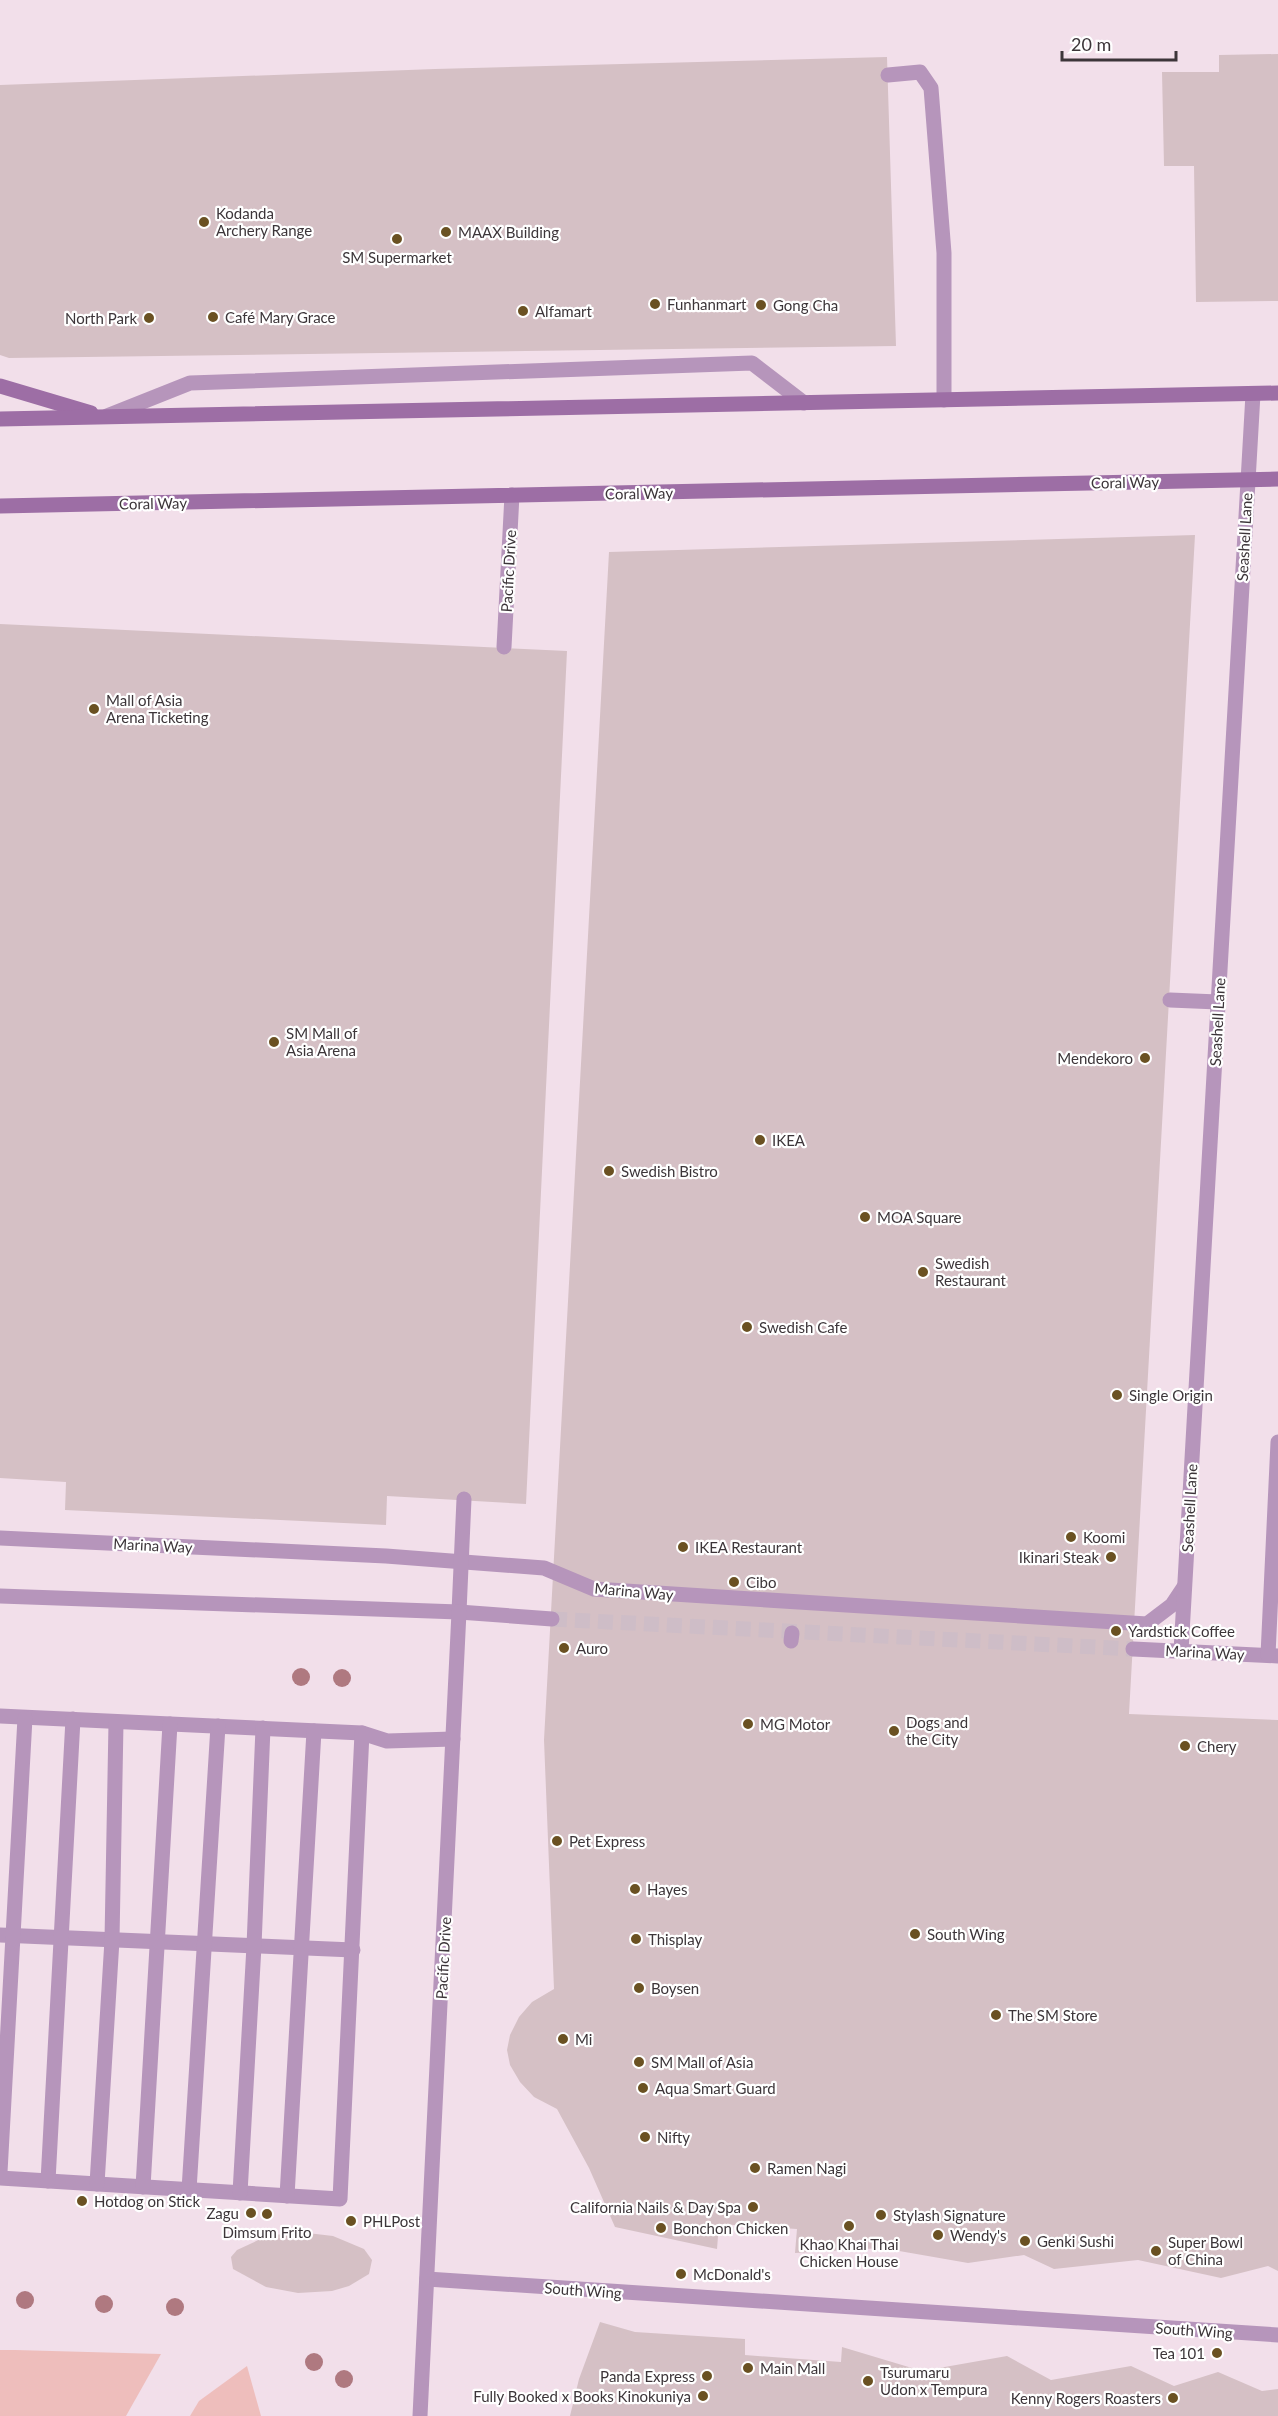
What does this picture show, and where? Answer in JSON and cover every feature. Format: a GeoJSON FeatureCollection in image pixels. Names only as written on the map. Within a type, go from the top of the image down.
{"type":"FeatureCollection","features":[{"type":"Feature","properties":{"kind":"street"},"geometry":{"type":"LineString","coordinates":[[888,75],[920,72],[931,88],[944,253],[944,400]]}},
{"type":"Feature","properties":{"kind":"street"},"geometry":{"type":"LineString","coordinates":[[0,386],[105,417],[190,383],[752,363],[804,403]]}},
{"type":"Feature","properties":{"kind":"street"},"geometry":{"type":"LineString","coordinates":[[0,419],[1278,393]]}},
{"type":"Feature","properties":{"kind":"street","name":"Seashell Lane"},"geometry":{"type":"LineString","coordinates":[[1181,1651],[1252,394]]}},
{"type":"Feature","properties":{"kind":"street","name":"Coral Way"},"geometry":{"type":"LineString","coordinates":[[0,506],[1278,479]]}},
{"type":"Feature","properties":{"kind":"street","name":"Pacific Drive"},"geometry":{"type":"LineString","coordinates":[[504,647],[512,495]]}},
{"type":"Feature","properties":{"kind":"street"},"geometry":{"type":"LineString","coordinates":[[1170,1000],[1218,1002]]}},
{"type":"Feature","properties":{"kind":"street"},"geometry":{"type":"LineString","coordinates":[[1273,1656],[1278,1442]]}},
{"type":"Feature","properties":{"kind":"street","name":"Pacific Drive"},"geometry":{"type":"LineString","coordinates":[[420,2416],[464,1499]]}},
{"type":"Feature","properties":{"kind":"street","name":"Marina Way"},"geometry":{"type":"LineString","coordinates":[[0,1538],[386,1556],[544,1568],[594,1589],[1147,1624],[1172,1605],[1184,1587]]}},
{"type":"Feature","properties":{"kind":"street"},"geometry":{"type":"LineString","coordinates":[[0,1596],[459,1612],[552,1619]]}},
{"type":"Feature","properties":{"kind":"street","name":"Marina Way"},"geometry":{"type":"LineString","coordinates":[[1133,1649],[1273,1656]]}},
{"type":"Feature","properties":{"kind":"street"},"geometry":{"type":"LineString","coordinates":[[0,1716],[362,1733],[387,1741],[453,1739]]}},
{"type":"Feature","properties":{"kind":"street"},"geometry":{"type":"LineString","coordinates":[[0,2172],[7,1935],[25,1718]]}},
{"type":"Feature","properties":{"kind":"street"},"geometry":{"type":"LineString","coordinates":[[48,2181],[74,1719]]}},
{"type":"Feature","properties":{"kind":"street"},"geometry":{"type":"LineString","coordinates":[[97,2184],[112,1940],[116,1722]]}},
{"type":"Feature","properties":{"kind":"street"},"geometry":{"type":"LineString","coordinates":[[143,2187],[170,1724]]}},
{"type":"Feature","properties":{"kind":"street"},"geometry":{"type":"LineString","coordinates":[[189,2190],[218,1726]]}},
{"type":"Feature","properties":{"kind":"street"},"geometry":{"type":"LineString","coordinates":[[240,2193],[263,1728]]}},
{"type":"Feature","properties":{"kind":"street"},"geometry":{"type":"LineString","coordinates":[[287,2196],[314,1731]]}},
{"type":"Feature","properties":{"kind":"street"},"geometry":{"type":"LineString","coordinates":[[0,2178],[340,2199],[362,1733]]}},
{"type":"Feature","properties":{"kind":"street"},"geometry":{"type":"LineString","coordinates":[[7,1935],[353,1950]]}},
{"type":"Feature","properties":{"kind":"street","name":"South Wing"},"geometry":{"type":"LineString","coordinates":[[427,2279],[1278,2335]]}},
{"type":"Feature","properties":{"kind":"shaded area"},"geometry":{"type":"Polygon","coordinates":[[[0,2350],[161,2354],[126,2416],[0,2416],[0,2350]]]}},
{"type":"Feature","properties":{"kind":"shaded area"},"geometry":{"type":"Polygon","coordinates":[[[247,2366],[261,2416],[190,2416],[199,2401],[247,2366]]]}},
{"type":"Feature","properties":{"kind":"building"},"geometry":{"type":"Polygon","coordinates":[[[1278,54],[1278,301],[1196,302],[1194,166],[1164,166],[1162,72],[1219,72],[1219,55],[1278,54]]]}},
{"type":"Feature","properties":{"kind":"building","name":"MAAX Building"},"geometry":{"type":"Polygon","coordinates":[[[887,57],[896,346],[9,358],[0,355],[0,85],[435,69],[887,57]]]}},
{"type":"Feature","properties":{"kind":"building"},"geometry":{"type":"Polygon","coordinates":[[[1195,535],[1129,1714],[1278,1720],[1278,2271],[1268,2266],[1221,2278],[1138,2260],[1054,2269],[1024,2255],[968,2263],[882,2248],[795,2253],[797,2229],[719,2224],[717,2249],[615,2227],[589,2168],[557,2109],[534,2097],[520,2082],[510,2065],[507,2050],[510,2035],[519,2017],[532,2002],[554,1989],[544,1740],[609,552],[1195,535]]]}},
{"type":"Feature","properties":{"kind":"building","name":"SM Mall of Asia Arena"},"geometry":{"type":"Polygon","coordinates":[[[0,624],[567,651],[526,1504],[387,1496],[386,1525],[65,1510],[66,1482],[0,1478],[0,624]]]}},
{"type":"Feature","properties":{"kind":"building"},"geometry":{"type":"Polygon","coordinates":[[[299,2232],[333,2236],[364,2249],[372,2260],[369,2274],[349,2286],[332,2291],[298,2293],[266,2287],[233,2269],[231,2257],[237,2250],[267,2236],[299,2232]]]}},
{"type":"Feature","properties":{"kind":"building","name":"Main Mall"},"geometry":{"type":"Polygon","coordinates":[[[600,2322],[635,2332],[745,2339],[745,2355],[841,2362],[842,2347],[922,2371],[1007,2356],[1051,2380],[1131,2366],[1174,2386],[1218,2372],[1262,2391],[1278,2389],[1278,2416],[570,2416],[579,2379],[600,2322]]]}},
{"type":"Feature","properties":{"kind":"tunnel"},"geometry":{"type":"LineString","coordinates":[[552,1619],[1133,1649]]}},
{"type":"Feature","properties":{"kind":"place","name":"Kodanda Archery Range"},"geometry":{"type":"Point","coordinates":[204,222]}},
{"type":"Feature","properties":{"kind":"place","name":"MAAX Building"},"geometry":{"type":"Point","coordinates":[446,232]}},
{"type":"Feature","properties":{"kind":"place","name":"SM Supermarket"},"geometry":{"type":"Point","coordinates":[397,239]}},
{"type":"Feature","properties":{"kind":"place","name":"Funhanmart"},"geometry":{"type":"Point","coordinates":[655,304]}},
{"type":"Feature","properties":{"kind":"place","name":"Gong Cha"},"geometry":{"type":"Point","coordinates":[761,305]}},
{"type":"Feature","properties":{"kind":"place","name":"Alfamart"},"geometry":{"type":"Point","coordinates":[523,311]}},
{"type":"Feature","properties":{"kind":"place","name":"Café Mary Grace"},"geometry":{"type":"Point","coordinates":[213,317]}},
{"type":"Feature","properties":{"kind":"place","name":"North Park"},"geometry":{"type":"Point","coordinates":[149,318]}},
{"type":"Feature","properties":{"kind":"place","name":"Mall of Asia Arena Ticketing"},"geometry":{"type":"Point","coordinates":[94,709]}},
{"type":"Feature","properties":{"kind":"place","name":"SM Mall of Asia Arena"},"geometry":{"type":"Point","coordinates":[274,1042]}},
{"type":"Feature","properties":{"kind":"place","name":"Mendekoro"},"geometry":{"type":"Point","coordinates":[1145,1058]}},
{"type":"Feature","properties":{"kind":"place","name":"IKEA"},"geometry":{"type":"Point","coordinates":[760,1140]}},
{"type":"Feature","properties":{"kind":"place","name":"Swedish Bistro"},"geometry":{"type":"Point","coordinates":[609,1171]}},
{"type":"Feature","properties":{"kind":"place","name":"MOA Square"},"geometry":{"type":"Point","coordinates":[865,1217]}},
{"type":"Feature","properties":{"kind":"place","name":"Swedish Restaurant"},"geometry":{"type":"Point","coordinates":[923,1272]}},
{"type":"Feature","properties":{"kind":"place","name":"Swedish Cafe"},"geometry":{"type":"Point","coordinates":[747,1327]}},
{"type":"Feature","properties":{"kind":"place","name":"Single Origin"},"geometry":{"type":"Point","coordinates":[1117,1395]}},
{"type":"Feature","properties":{"kind":"place","name":"Koomi"},"geometry":{"type":"Point","coordinates":[1071,1537]}},
{"type":"Feature","properties":{"kind":"place","name":"IKEA Restaurant"},"geometry":{"type":"Point","coordinates":[683,1547]}},
{"type":"Feature","properties":{"kind":"place","name":"Ikinari Steak"},"geometry":{"type":"Point","coordinates":[1111,1557]}},
{"type":"Feature","properties":{"kind":"place","name":"Cibo"},"geometry":{"type":"Point","coordinates":[734,1582]}},
{"type":"Feature","properties":{"kind":"place","name":"Yardstick Coffee"},"geometry":{"type":"Point","coordinates":[1116,1631]}},
{"type":"Feature","properties":{"kind":"place","name":"Auro"},"geometry":{"type":"Point","coordinates":[564,1648]}},
{"type":"Feature","properties":{"kind":"place","name":"MG Motor"},"geometry":{"type":"Point","coordinates":[748,1724]}},
{"type":"Feature","properties":{"kind":"place","name":"Dogs and the City"},"geometry":{"type":"Point","coordinates":[894,1731]}},
{"type":"Feature","properties":{"kind":"place","name":"Chery"},"geometry":{"type":"Point","coordinates":[1185,1746]}},
{"type":"Feature","properties":{"kind":"place","name":"Pet Express"},"geometry":{"type":"Point","coordinates":[557,1841]}},
{"type":"Feature","properties":{"kind":"place","name":"Hayes"},"geometry":{"type":"Point","coordinates":[635,1889]}},
{"type":"Feature","properties":{"kind":"place","name":"South Wing"},"geometry":{"type":"Point","coordinates":[915,1934]}},
{"type":"Feature","properties":{"kind":"place","name":"Thisplay"},"geometry":{"type":"Point","coordinates":[636,1939]}},
{"type":"Feature","properties":{"kind":"place","name":"Boysen"},"geometry":{"type":"Point","coordinates":[639,1988]}},
{"type":"Feature","properties":{"kind":"place","name":"The SM Store"},"geometry":{"type":"Point","coordinates":[996,2015]}},
{"type":"Feature","properties":{"kind":"place","name":"Mi"},"geometry":{"type":"Point","coordinates":[563,2039]}},
{"type":"Feature","properties":{"kind":"place","name":"SM Mall of Asia"},"geometry":{"type":"Point","coordinates":[639,2062]}},
{"type":"Feature","properties":{"kind":"place","name":"Aqua Smart Guard"},"geometry":{"type":"Point","coordinates":[643,2088]}},
{"type":"Feature","properties":{"kind":"place","name":"Nifty"},"geometry":{"type":"Point","coordinates":[645,2137]}},
{"type":"Feature","properties":{"kind":"place","name":"Ramen Nagi"},"geometry":{"type":"Point","coordinates":[755,2168]}},
{"type":"Feature","properties":{"kind":"place","name":"Hotdog on Stick"},"geometry":{"type":"Point","coordinates":[82,2201]}},
{"type":"Feature","properties":{"kind":"place","name":"California Nails & Day Spa"},"geometry":{"type":"Point","coordinates":[753,2207]}},
{"type":"Feature","properties":{"kind":"place","name":"Zagu"},"geometry":{"type":"Point","coordinates":[251,2213]}},
{"type":"Feature","properties":{"kind":"place","name":"Dimsum Frito"},"geometry":{"type":"Point","coordinates":[267,2214]}},
{"type":"Feature","properties":{"kind":"place","name":"Stylash Signature"},"geometry":{"type":"Point","coordinates":[881,2215]}},
{"type":"Feature","properties":{"kind":"place","name":"PHLPost"},"geometry":{"type":"Point","coordinates":[351,2221]}},
{"type":"Feature","properties":{"kind":"place","name":"Khao Khai Thai Chicken House"},"geometry":{"type":"Point","coordinates":[849,2226]}},
{"type":"Feature","properties":{"kind":"place","name":"Bonchon Chicken"},"geometry":{"type":"Point","coordinates":[661,2228]}},
{"type":"Feature","properties":{"kind":"place","name":"Wendy's"},"geometry":{"type":"Point","coordinates":[938,2235]}},
{"type":"Feature","properties":{"kind":"place","name":"Genki Sushi"},"geometry":{"type":"Point","coordinates":[1025,2241]}},
{"type":"Feature","properties":{"kind":"place","name":"Super Bowl of China"},"geometry":{"type":"Point","coordinates":[1156,2251]}},
{"type":"Feature","properties":{"kind":"place","name":"McDonald's"},"geometry":{"type":"Point","coordinates":[681,2274]}},
{"type":"Feature","properties":{"kind":"place","name":"Tea 101"},"geometry":{"type":"Point","coordinates":[1217,2353]}},
{"type":"Feature","properties":{"kind":"place","name":"Main Mall"},"geometry":{"type":"Point","coordinates":[748,2368]}},
{"type":"Feature","properties":{"kind":"place","name":"Panda Express"},"geometry":{"type":"Point","coordinates":[707,2376]}},
{"type":"Feature","properties":{"kind":"place","name":"Tsurumaru Udon x Tempura"},"geometry":{"type":"Point","coordinates":[868,2381]}},
{"type":"Feature","properties":{"kind":"place","name":"Fully Booked x Books Kinokuniya"},"geometry":{"type":"Point","coordinates":[703,2396]}},
{"type":"Feature","properties":{"kind":"place","name":"Kenny Rogers Roasters"},"geometry":{"type":"Point","coordinates":[1173,2398]}}]}
